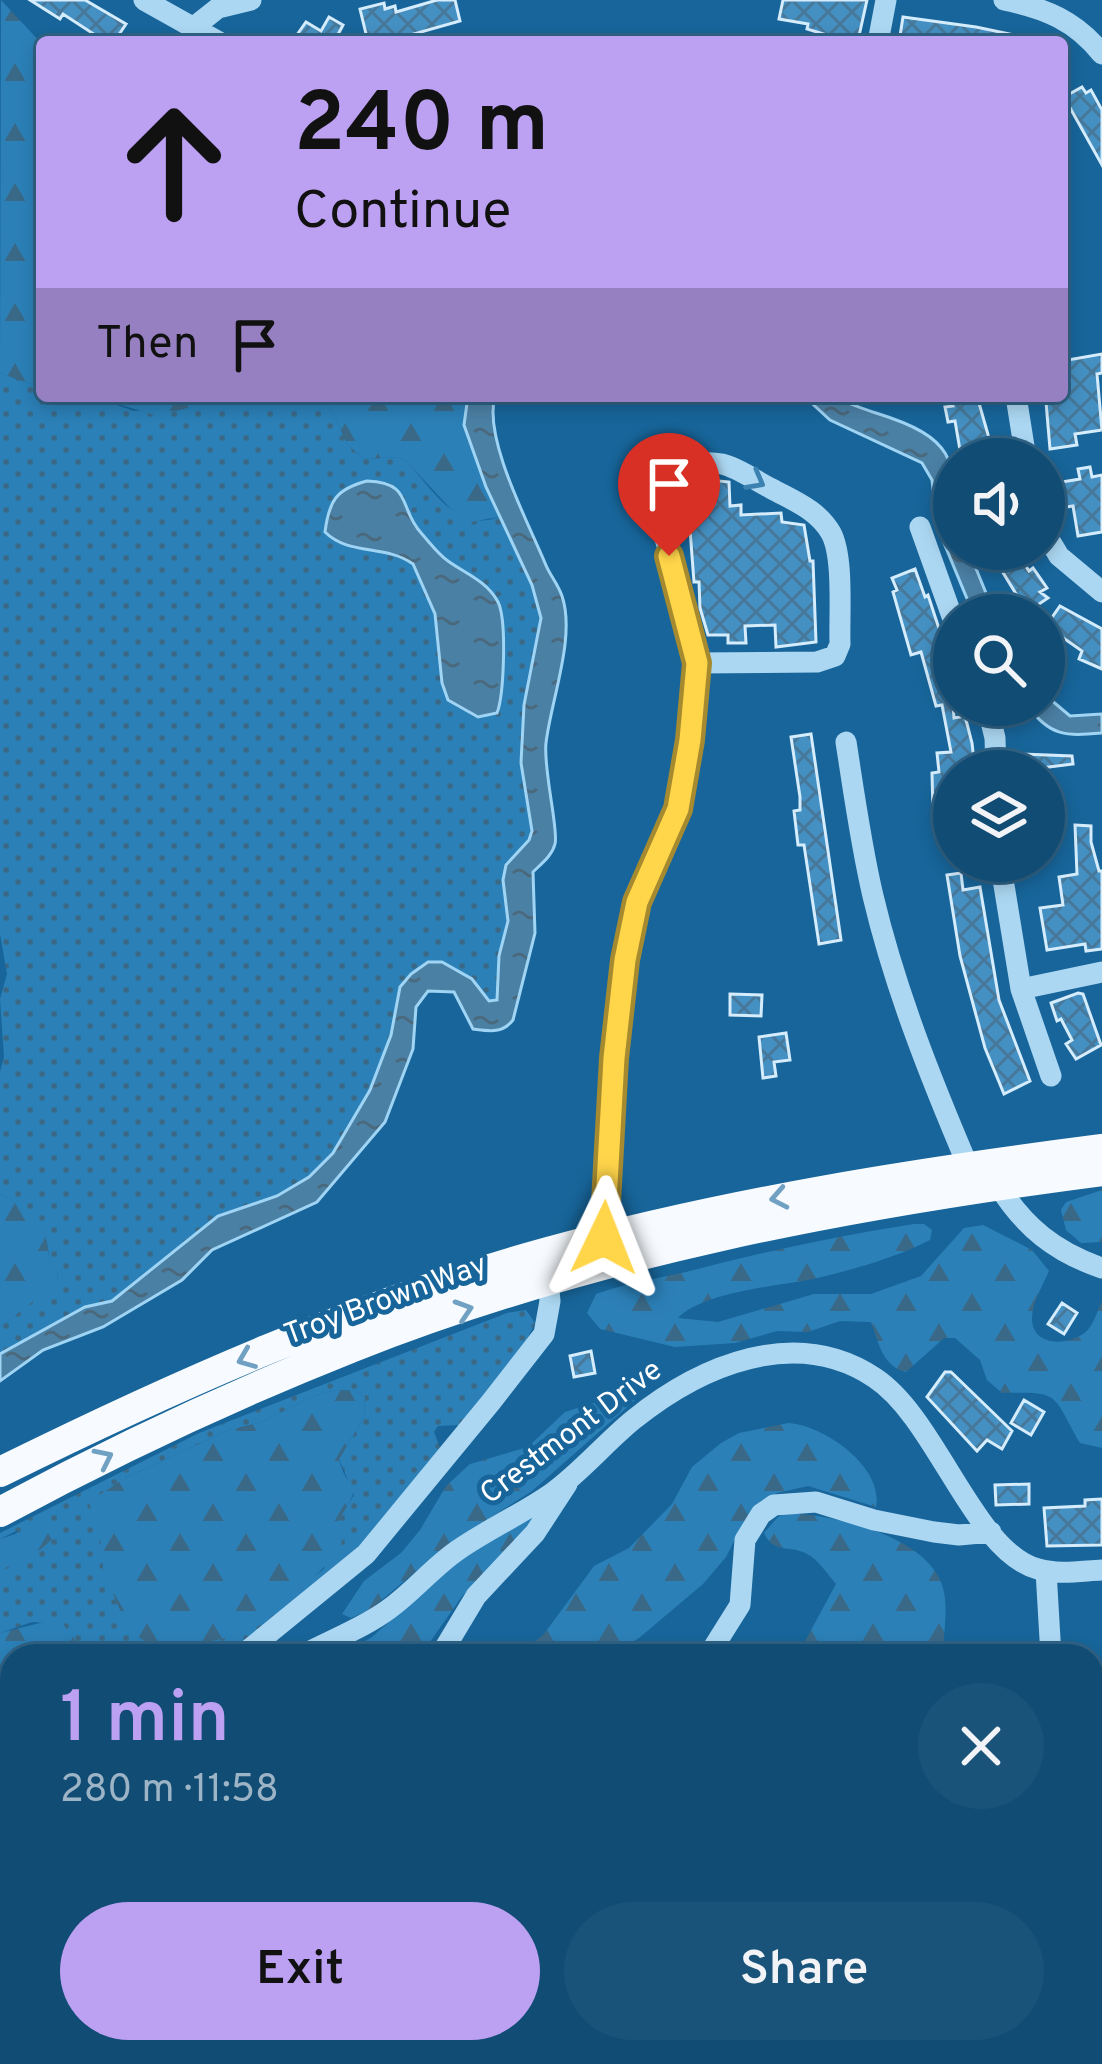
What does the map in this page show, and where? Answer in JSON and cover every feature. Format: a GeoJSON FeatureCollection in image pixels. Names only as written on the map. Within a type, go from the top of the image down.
{"type":"FeatureCollection","features":[{"type":"Feature","properties":{"kind":"main road","name":"Troy Brown Way"},"geometry":{"type":"LineString","coordinates":[[0,1472],[115,1415],[392,1301],[546,1267],[778,1198],[1102,1149]]}},
{"type":"Feature","properties":{"kind":"main road","name":"Troy Brown Way"},"geometry":{"type":"LineString","coordinates":[[605,1251],[1102,1171]]}},
{"type":"Feature","properties":{"kind":"main road","name":"Troy Brown Way"},"geometry":{"type":"LineString","coordinates":[[0,1512],[178,1422],[546,1267]]}},
{"type":"Feature","properties":{"kind":"street"},"geometry":{"type":"LineString","coordinates":[[144,0],[209,36]]}},
{"type":"Feature","properties":{"kind":"street"},"geometry":{"type":"LineString","coordinates":[[194,27],[218,8],[251,0]]}},
{"type":"Feature","properties":{"kind":"street"},"geometry":{"type":"LineString","coordinates":[[879,36],[886,0]]}},
{"type":"Feature","properties":{"kind":"street"},"geometry":{"type":"LineString","coordinates":[[1004,0],[1058,16],[1082,32],[1102,55]]}},
{"type":"Feature","properties":{"kind":"street"},"geometry":{"type":"LineString","coordinates":[[1017,402],[1023,438]]}},
{"type":"Feature","properties":{"kind":"street"},"geometry":{"type":"LineString","coordinates":[[605,1251],[614,1058],[628,940],[637,902],[683,789],[697,663],[660,505],[678,472],[716,463],[808,509],[830,531],[837,564],[840,644],[835,656],[817,662],[697,663]]}},
{"type":"Feature","properties":{"kind":"street"},"geometry":{"type":"LineString","coordinates":[[920,527],[944,594]]}},
{"type":"Feature","properties":{"kind":"street"},"geometry":{"type":"LineString","coordinates":[[1065,561],[1102,592]]}},
{"type":"Feature","properties":{"kind":"street"},"geometry":{"type":"LineString","coordinates":[[846,742],[861,841],[884,934],[920,1049],[968,1166]]}},
{"type":"Feature","properties":{"kind":"street"},"geometry":{"type":"LineString","coordinates":[[1003,882],[1021,989],[1051,1076]]}},
{"type":"Feature","properties":{"kind":"street"},"geometry":{"type":"LineString","coordinates":[[1021,989],[1102,972]]}},
{"type":"Feature","properties":{"kind":"street"},"geometry":{"type":"LineString","coordinates":[[998,1185],[1014,1212],[1039,1237],[1102,1268]]}},
{"type":"Feature","properties":{"kind":"street","name":"Crestmont Drive"},"geometry":{"type":"LineString","coordinates":[[256,1644],[330,1586],[379,1539],[538,1343],[550,1314],[546,1267]]}},
{"type":"Feature","properties":{"kind":"street","name":"Crestmont Drive"},"geometry":{"type":"LineString","coordinates":[[324,1644],[388,1610],[462,1547],[570,1478],[636,1418],[710,1372],[762,1356],[815,1353],[865,1372],[902,1400],[991,1532],[1016,1558],[1046,1571]]}},
{"type":"Feature","properties":{"kind":"street"},"geometry":{"type":"LineString","coordinates":[[447,1644],[476,1596],[535,1533],[570,1478]]}},
{"type":"Feature","properties":{"kind":"street"},"geometry":{"type":"LineString","coordinates":[[716,1644],[740,1605],[745,1540],[761,1514],[774,1505],[816,1502],[921,1530],[959,1535],[991,1532]]}},
{"type":"Feature","properties":{"kind":"street"},"geometry":{"type":"LineString","coordinates":[[1050,1644],[1046,1571],[1102,1570]]}},
{"type":"Feature","properties":{"kind":"green space"},"geometry":{"type":"Polygon","coordinates":[[[1,0],[36,38],[36,386],[0,373],[1,0]]]}},
{"type":"Feature","properties":{"kind":"green space"},"geometry":{"type":"Polygon","coordinates":[[[0,373],[36,386],[36,402],[108,402],[134,411],[190,406],[187,402],[329,402],[347,444],[364,459],[398,457],[458,514],[484,520],[499,517],[532,585],[541,618],[524,705],[522,781],[532,831],[530,840],[512,856],[503,880],[508,921],[499,956],[498,1000],[489,1001],[472,979],[428,962],[400,987],[391,1035],[370,1090],[333,1153],[309,1177],[277,1196],[218,1216],[112,1301],[85,1307],[0,1354],[0,1327],[58,1281],[40,1227],[0,1194],[4,1057],[0,999],[7,974],[0,934],[0,373]],[[387,482],[349,486],[352,548],[375,549],[413,564],[435,614],[442,683],[457,707],[478,717],[500,648],[501,613],[483,583],[434,548],[387,482]]]}},
{"type":"Feature","properties":{"kind":"green space"},"geometry":{"type":"Polygon","coordinates":[[[111,402],[187,402],[191,407],[158,416],[111,402]]]}},
{"type":"Feature","properties":{"kind":"green space"},"geometry":{"type":"Polygon","coordinates":[[[329,402],[467,402],[464,425],[499,517],[464,523],[408,463],[398,457],[364,459],[347,444],[329,402]]]}},
{"type":"Feature","properties":{"kind":"green space"},"geometry":{"type":"Polygon","coordinates":[[[1102,1190],[1102,1242],[1081,1243],[1066,1230],[1061,1210],[1066,1202],[1102,1190]]]}},
{"type":"Feature","properties":{"kind":"green space"},"geometry":{"type":"Polygon","coordinates":[[[0,1194],[23,1207],[40,1226],[58,1282],[0,1327],[0,1194]]]}},
{"type":"Feature","properties":{"kind":"green space"},"geometry":{"type":"Polygon","coordinates":[[[914,1224],[932,1230],[930,1240],[843,1272],[722,1296],[678,1318],[718,1322],[814,1294],[871,1294],[921,1276],[964,1228],[983,1225],[1032,1250],[1049,1271],[1032,1317],[1042,1338],[1058,1342],[1083,1334],[1102,1301],[1102,1448],[1080,1443],[1053,1399],[1035,1393],[1002,1393],[987,1380],[980,1360],[955,1338],[944,1338],[906,1372],[886,1359],[871,1322],[840,1321],[808,1332],[777,1331],[735,1343],[675,1347],[600,1329],[587,1313],[596,1294],[618,1287],[914,1224]]]}},
{"type":"Feature","properties":{"kind":"green space"},"geometry":{"type":"Polygon","coordinates":[[[526,1310],[535,1323],[524,1346],[459,1425],[438,1426],[434,1432],[440,1448],[367,1541],[242,1644],[78,1644],[62,1624],[32,1622],[0,1633],[0,1571],[18,1530],[0,1539],[0,1533],[199,1433],[507,1313],[526,1310]],[[336,1390],[316,1395],[125,1478],[103,1550],[103,1571],[299,1588],[324,1569],[337,1522],[354,1495],[339,1459],[364,1417],[365,1397],[356,1391],[336,1390]]]}},
{"type":"Feature","properties":{"kind":"green space"},"geometry":{"type":"Polygon","coordinates":[[[336,1390],[356,1391],[365,1397],[364,1417],[339,1459],[353,1492],[338,1522],[342,1539],[334,1556],[248,1632],[198,1644],[154,1644],[139,1638],[128,1629],[103,1570],[103,1550],[89,1502],[125,1478],[336,1390]]]}},
{"type":"Feature","properties":{"kind":"green space"},"geometry":{"type":"Polygon","coordinates":[[[632,1391],[642,1394],[532,1491],[446,1546],[371,1609],[351,1618],[342,1614],[364,1581],[401,1553],[446,1486],[470,1464],[528,1447],[565,1412],[632,1391]]]}},
{"type":"Feature","properties":{"kind":"green space"},"geometry":{"type":"Polygon","coordinates":[[[788,1423],[818,1431],[861,1463],[871,1477],[876,1507],[808,1486],[777,1493],[745,1520],[726,1557],[703,1584],[639,1638],[629,1644],[532,1644],[594,1566],[629,1548],[672,1504],[692,1467],[739,1433],[788,1423]]]}},
{"type":"Feature","properties":{"kind":"green space"},"geometry":{"type":"Polygon","coordinates":[[[534,1513],[537,1523],[463,1595],[428,1644],[360,1644],[372,1637],[464,1556],[534,1513]]]}},
{"type":"Feature","properties":{"kind":"green space"},"geometry":{"type":"Polygon","coordinates":[[[787,1513],[851,1523],[916,1552],[941,1582],[944,1644],[804,1644],[836,1584],[811,1556],[768,1540],[764,1533],[787,1513]]]}},
{"type":"Feature","properties":{"kind":"green space"},"geometry":{"type":"Polygon","coordinates":[[[48,1523],[58,1526],[56,1536],[0,1571],[0,1539],[48,1523]]]}},
{"type":"Feature","properties":{"kind":"green space"},"geometry":{"type":"Polygon","coordinates":[[[52,1620],[62,1623],[78,1644],[0,1644],[0,1633],[52,1620]]]}},
{"type":"Feature","properties":{"kind":"water"},"geometry":{"type":"Polygon","coordinates":[[[467,402],[494,402],[501,456],[566,612],[564,649],[546,743],[555,844],[533,872],[535,933],[513,1020],[500,1030],[473,1029],[454,992],[428,991],[416,1007],[413,1049],[385,1122],[317,1202],[212,1250],[182,1280],[103,1327],[43,1350],[0,1381],[0,1354],[85,1307],[112,1301],[218,1216],[277,1196],[309,1177],[333,1153],[370,1090],[391,1035],[400,987],[411,974],[428,962],[442,962],[472,979],[489,1001],[497,1000],[499,956],[508,921],[506,865],[532,831],[521,763],[524,705],[541,618],[532,585],[486,487],[464,425],[467,402]]]}},
{"type":"Feature","properties":{"kind":"water"},"geometry":{"type":"Polygon","coordinates":[[[810,402],[845,402],[926,434],[933,440],[933,489],[922,463],[830,420],[810,402]]]}},
{"type":"Feature","properties":{"kind":"water"},"geometry":{"type":"Polygon","coordinates":[[[367,481],[392,486],[434,548],[482,583],[498,602],[504,658],[497,713],[478,717],[448,700],[435,614],[413,564],[345,544],[325,532],[336,498],[367,481]]]}},
{"type":"Feature","properties":{"kind":"water"},"geometry":{"type":"Polygon","coordinates":[[[955,570],[977,570],[986,594],[965,594],[955,570]]]}},
{"type":"Feature","properties":{"kind":"water"},"geometry":{"type":"Polygon","coordinates":[[[1065,712],[1070,716],[1102,714],[1102,733],[1047,726],[1065,726],[1065,712]]]}},
{"type":"Feature","properties":{"kind":"building"},"geometry":{"type":"Polygon","coordinates":[[[30,0],[85,0],[126,24],[118,36],[97,36],[63,14],[60,19],[30,0]]]}},
{"type":"Feature","properties":{"kind":"building"},"geometry":{"type":"Polygon","coordinates":[[[455,0],[460,21],[407,36],[367,36],[360,9],[384,3],[385,9],[395,6],[396,12],[455,0]]]}},
{"type":"Feature","properties":{"kind":"building"},"geometry":{"type":"Polygon","coordinates":[[[783,0],[867,0],[859,36],[830,36],[807,29],[808,24],[779,19],[783,0]]]}},
{"type":"Feature","properties":{"kind":"building"},"geometry":{"type":"Polygon","coordinates":[[[329,17],[343,25],[337,36],[296,36],[306,22],[321,31],[329,17]]]}},
{"type":"Feature","properties":{"kind":"building"},"geometry":{"type":"Polygon","coordinates":[[[903,17],[1019,36],[900,36],[903,17]]]}},
{"type":"Feature","properties":{"kind":"building"},"geometry":{"type":"Polygon","coordinates":[[[1082,87],[1086,93],[1091,90],[1102,110],[1102,165],[1068,104],[1068,95],[1082,87]]]}},
{"type":"Feature","properties":{"kind":"building"},"geometry":{"type":"Polygon","coordinates":[[[1102,354],[1102,373],[1097,374],[1102,430],[1075,434],[1077,445],[1065,447],[1065,438],[1049,438],[1046,402],[1068,402],[1068,360],[1102,354]]]}},
{"type":"Feature","properties":{"kind":"building"},"geometry":{"type":"Polygon","coordinates":[[[952,402],[979,402],[989,438],[958,438],[955,421],[948,422],[945,407],[953,406],[952,402]]]}},
{"type":"Feature","properties":{"kind":"building"},"geometry":{"type":"Polygon","coordinates":[[[1090,467],[1092,477],[1102,475],[1102,532],[1078,536],[1073,506],[1066,507],[1065,482],[1080,479],[1078,469],[1090,467]]]}},
{"type":"Feature","properties":{"kind":"building"},"geometry":{"type":"Polygon","coordinates":[[[710,480],[729,482],[730,506],[741,505],[741,515],[781,513],[782,522],[804,525],[813,561],[816,642],[776,647],[775,625],[745,626],[746,643],[728,643],[728,635],[708,635],[699,582],[694,582],[687,490],[711,489],[710,480]]]}},
{"type":"Feature","properties":{"kind":"building"},"geometry":{"type":"Polygon","coordinates":[[[915,569],[925,597],[928,595],[933,610],[933,695],[921,652],[911,655],[892,578],[915,569]]]}},
{"type":"Feature","properties":{"kind":"building"},"geometry":{"type":"Polygon","coordinates":[[[1001,570],[1034,570],[1047,588],[1043,594],[1016,594],[1001,570]]]}},
{"type":"Feature","properties":{"kind":"building"},"geometry":{"type":"Polygon","coordinates":[[[1065,609],[1102,629],[1102,669],[1079,659],[1082,651],[1065,639],[1065,609]]]}},
{"type":"Feature","properties":{"kind":"building"},"geometry":{"type":"Polygon","coordinates":[[[946,726],[968,726],[973,750],[951,750],[946,726]]]}},
{"type":"Feature","properties":{"kind":"building"},"geometry":{"type":"Polygon","coordinates":[[[811,734],[841,940],[819,944],[804,845],[798,845],[794,811],[800,810],[800,797],[791,737],[811,734]]]}},
{"type":"Feature","properties":{"kind":"building"},"geometry":{"type":"Polygon","coordinates":[[[1075,825],[1091,826],[1091,842],[1102,871],[1102,949],[1086,951],[1085,944],[1047,950],[1040,908],[1063,905],[1060,882],[1077,874],[1075,825]]]}},
{"type":"Feature","properties":{"kind":"building"},"geometry":{"type":"Polygon","coordinates":[[[948,882],[962,882],[963,890],[980,887],[999,1000],[1030,1081],[1004,1094],[985,1048],[960,956],[948,882]]]}},
{"type":"Feature","properties":{"kind":"building"},"geometry":{"type":"Polygon","coordinates":[[[730,994],[762,995],[761,1016],[730,1015],[730,994]]]}},
{"type":"Feature","properties":{"kind":"building"},"geometry":{"type":"Polygon","coordinates":[[[1083,994],[1101,1045],[1076,1059],[1066,1044],[1072,1040],[1061,1019],[1057,1021],[1051,1003],[1083,994]]]}},
{"type":"Feature","properties":{"kind":"building"},"geometry":{"type":"Polygon","coordinates":[[[786,1033],[790,1060],[774,1062],[776,1076],[763,1078],[759,1037],[786,1033]]]}},
{"type":"Feature","properties":{"kind":"building"},"geometry":{"type":"Polygon","coordinates":[[[1062,1303],[1077,1313],[1064,1334],[1048,1324],[1062,1303]]]}},
{"type":"Feature","properties":{"kind":"building"},"geometry":{"type":"Polygon","coordinates":[[[591,1351],[595,1373],[574,1377],[570,1356],[591,1351]]]}},
{"type":"Feature","properties":{"kind":"building"},"geometry":{"type":"Polygon","coordinates":[[[945,1372],[951,1372],[1012,1431],[1002,1449],[987,1440],[977,1451],[927,1397],[945,1372]]]}},
{"type":"Feature","properties":{"kind":"building"},"geometry":{"type":"Polygon","coordinates":[[[1024,1400],[1044,1412],[1031,1435],[1011,1423],[1024,1400]]]}},
{"type":"Feature","properties":{"kind":"building"},"geometry":{"type":"Polygon","coordinates":[[[1029,1484],[1029,1504],[996,1505],[995,1485],[1029,1484]]]}},
{"type":"Feature","properties":{"kind":"building"},"geometry":{"type":"Polygon","coordinates":[[[1102,1499],[1102,1545],[1047,1546],[1044,1508],[1085,1506],[1085,1500],[1102,1499]]]}},
{"type":"Feature","properties":{"kind":"route"},"geometry":{"type":"LineString","coordinates":[[604,1238],[625,960],[637,902],[678,809],[690,740],[697,663],[669,556]]}}]}
